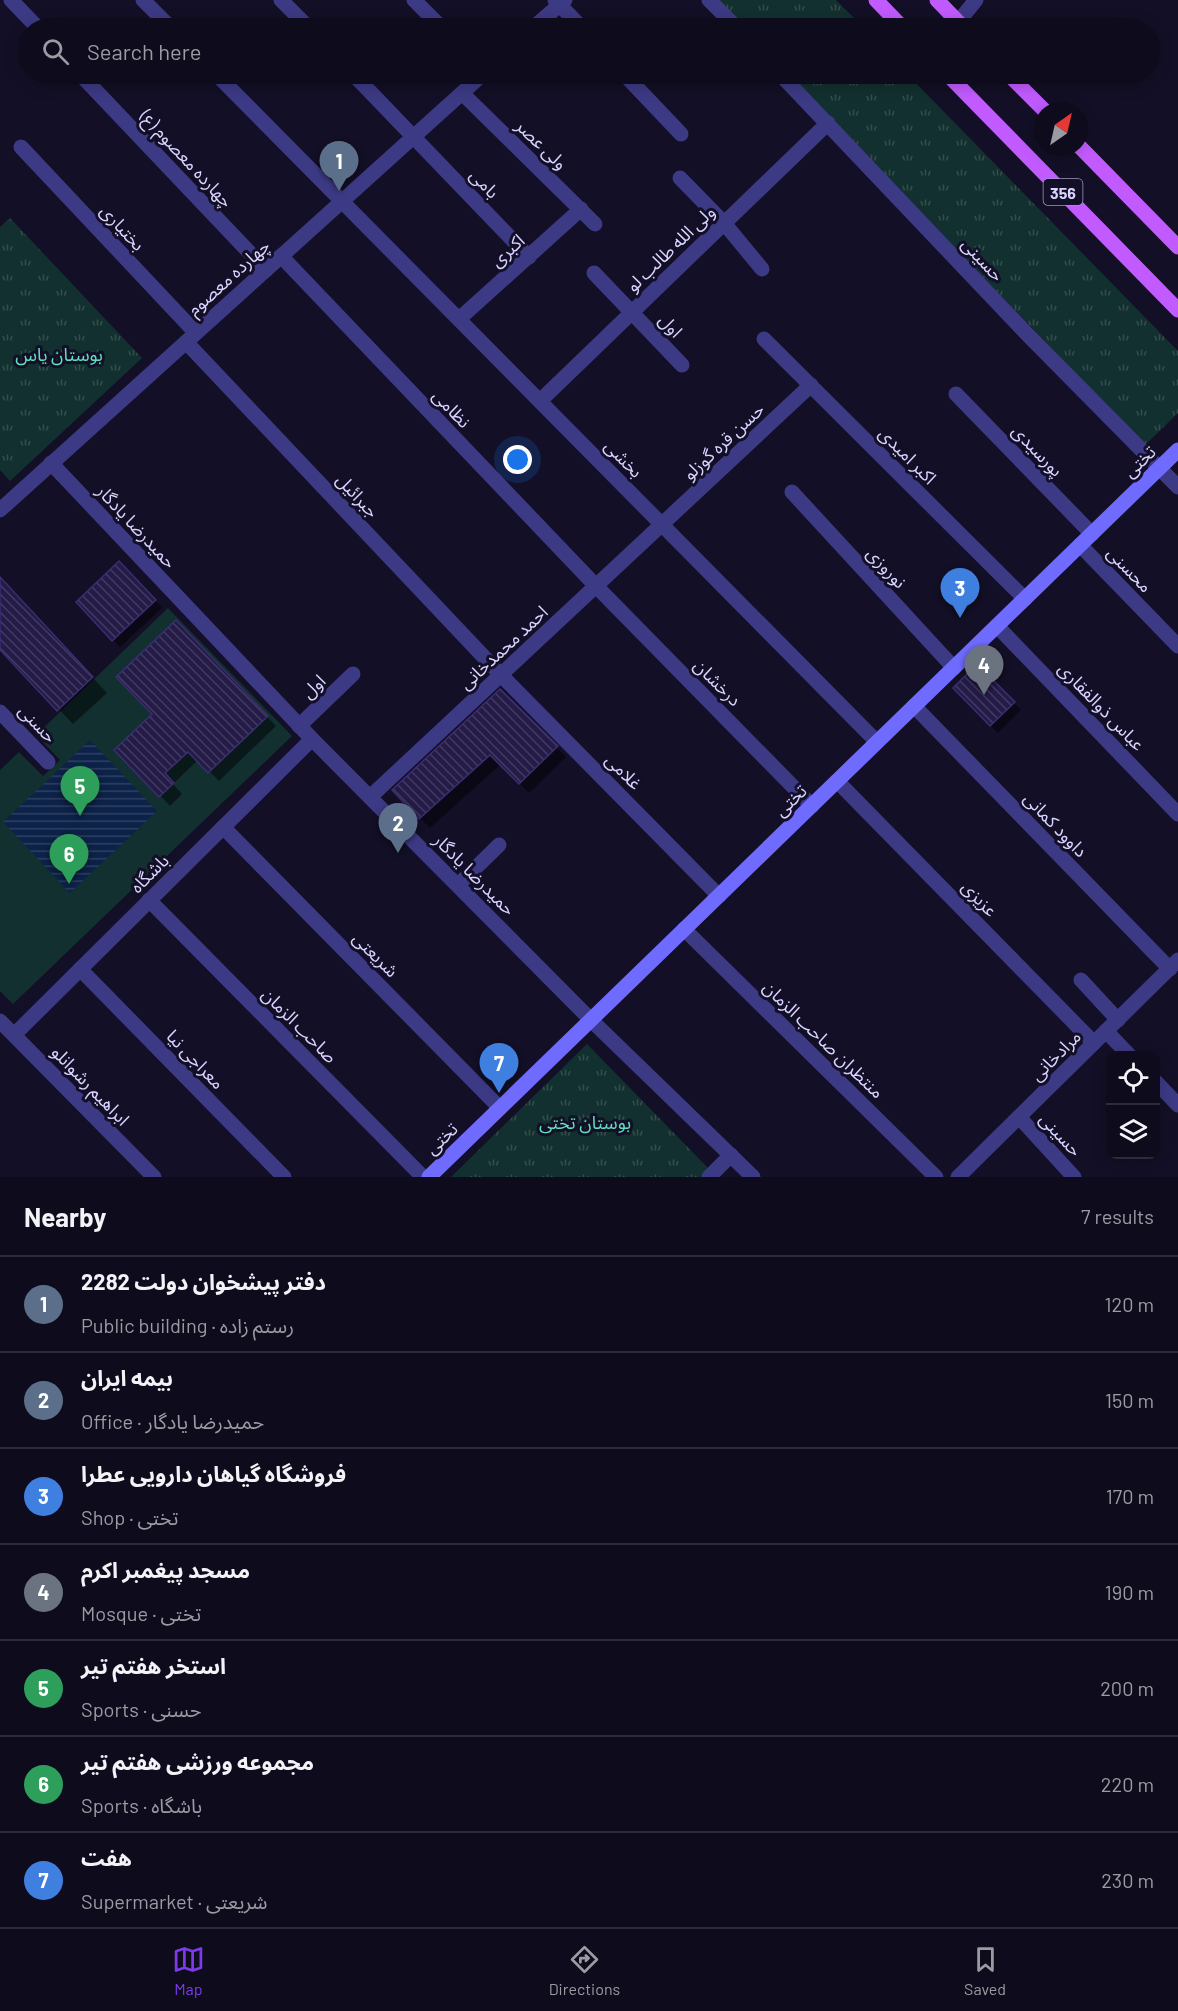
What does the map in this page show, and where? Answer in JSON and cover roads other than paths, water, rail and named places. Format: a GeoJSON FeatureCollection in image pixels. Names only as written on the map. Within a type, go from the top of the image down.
{"type":"FeatureCollection","features":[{"type":"Feature","properties":{"kind":"main road"},"geometry":{"type":"LineString","coordinates":[[876,0],[893,18]]}},
{"type":"Feature","properties":{"kind":"main road"},"geometry":{"type":"LineString","coordinates":[[937,0],[954,18]]}},
{"type":"Feature","properties":{"kind":"main road","name":"356"},"geometry":{"type":"LineString","coordinates":[[957,84],[1178,310]]}},
{"type":"Feature","properties":{"kind":"main road"},"geometry":{"type":"LineString","coordinates":[[1018,84],[1036,102]]}},
{"type":"Feature","properties":{"kind":"main road","name":"356"},"geometry":{"type":"LineString","coordinates":[[1088,155],[1178,247]]}},
{"type":"Feature","properties":{"kind":"main road","name":"تختی"},"geometry":{"type":"LineString","coordinates":[[429,1177],[1178,450]]}},
{"type":"Feature","properties":{"kind":"street"},"geometry":{"type":"LineString","coordinates":[[11,0],[28,18]]}},
{"type":"Feature","properties":{"kind":"street"},"geometry":{"type":"LineString","coordinates":[[143,0],[161,18]]}},
{"type":"Feature","properties":{"kind":"street"},"geometry":{"type":"LineString","coordinates":[[281,0],[299,18]]}},
{"type":"Feature","properties":{"kind":"street"},"geometry":{"type":"LineString","coordinates":[[414,0],[432,18]]}},
{"type":"Feature","properties":{"kind":"street"},"geometry":{"type":"LineString","coordinates":[[710,0],[727,18]]}},
{"type":"Feature","properties":{"kind":"street"},"geometry":{"type":"LineString","coordinates":[[965,18],[976,0]]}},
{"type":"Feature","properties":{"kind":"street"},"geometry":{"type":"LineString","coordinates":[[543,18],[560,2],[574,18]]}},
{"type":"Feature","properties":{"kind":"street","name":"چهارده معصوم (ع)"},"geometry":{"type":"LineString","coordinates":[[89,84],[266,270]]}},
{"type":"Feature","properties":{"kind":"street","name":"بخشی"},"geometry":{"type":"LineString","coordinates":[[226,84],[877,742]]}},
{"type":"Feature","properties":{"kind":"street","name":"بامی"},"geometry":{"type":"LineString","coordinates":[[363,84],[529,257]]}},
{"type":"Feature","properties":{"kind":"street","name":"چهارده معصوم"},"geometry":{"type":"LineString","coordinates":[[1,507],[472,84]]}},
{"type":"Feature","properties":{"kind":"street"},"geometry":{"type":"LineString","coordinates":[[634,84],[681,134]]}},
{"type":"Feature","properties":{"kind":"street","name":"حسینی"},"geometry":{"type":"LineString","coordinates":[[790,84],[1026,333],[1178,487]]}},
{"type":"Feature","properties":{"kind":"street","name":"ولی عصر"},"geometry":{"type":"LineString","coordinates":[[462,93],[596,224]]}},
{"type":"Feature","properties":{"kind":"street","name":"ولی الله طالب لو"},"geometry":{"type":"LineString","coordinates":[[540,401],[828,123]]}},
{"type":"Feature","properties":{"kind":"street","name":"بختیاری"},"geometry":{"type":"LineString","coordinates":[[21,147],[191,337]]}},
{"type":"Feature","properties":{"kind":"street"},"geometry":{"type":"LineString","coordinates":[[680,178],[724,223],[762,269]]}},
{"type":"Feature","properties":{"kind":"street","name":"اکبری"},"geometry":{"type":"LineString","coordinates":[[459,319],[581,209]]}},
{"type":"Feature","properties":{"kind":"street","name":"نظامی"},"geometry":{"type":"LineString","coordinates":[[281,256],[596,586]]}},
{"type":"Feature","properties":{"kind":"street","name":"اول"},"geometry":{"type":"LineString","coordinates":[[594,273],[681,365]]}},
{"type":"Feature","properties":{"kind":"street","name":"جبرائیل"},"geometry":{"type":"LineString","coordinates":[[191,337],[501,675]]}},
{"type":"Feature","properties":{"kind":"street","name":"اکبر امیدی"},"geometry":{"type":"LineString","coordinates":[[764,339],[1025,599]]}},
{"type":"Feature","properties":{"kind":"street","name":"حسن قره گوزلو"},"geometry":{"type":"LineString","coordinates":[[662,525],[811,385]]}},
{"type":"Feature","properties":{"kind":"street","name":"پورسیدی"},"geometry":{"type":"LineString","coordinates":[[956,394],[1092,534]]}},
{"type":"Feature","properties":{"kind":"street","name":"حمیدرضا یادگار"},"geometry":{"type":"LineString","coordinates":[[51,463],[299,726],[591,1020],[753,1177]]}},
{"type":"Feature","properties":{"kind":"street","name":"نوروزی"},"geometry":{"type":"LineString","coordinates":[[792,492],[954,668]]}},
{"type":"Feature","properties":{"kind":"street","name":"احمد محمدخانی"},"geometry":{"type":"LineString","coordinates":[[369,797],[662,525]]}},
{"type":"Feature","properties":{"kind":"street","name":"محسنی"},"geometry":{"type":"LineString","coordinates":[[1080,545],[1178,646]]}},
{"type":"Feature","properties":{"kind":"street","name":"درخشان"},"geometry":{"type":"LineString","coordinates":[[596,586],[812,806]]}},
{"type":"Feature","properties":{"kind":"street","name":"عباس ذوالفقاری"},"geometry":{"type":"LineString","coordinates":[[997,626],[1178,814]]}},
{"type":"Feature","properties":{"kind":"street","name":"اول"},"geometry":{"type":"LineString","coordinates":[[299,726],[353,674]]}},
{"type":"Feature","properties":{"kind":"street","name":"غلامی"},"geometry":{"type":"LineString","coordinates":[[501,675],[719,896]]}},
{"type":"Feature","properties":{"kind":"street","name":"داوود کمانی"},"geometry":{"type":"LineString","coordinates":[[914,706],[1174,964]]}},
{"type":"Feature","properties":{"kind":"street","name":"حسنی"},"geometry":{"type":"LineString","coordinates":[[0,712],[48,762]]}},
{"type":"Feature","properties":{"kind":"street","name":"باشگاه"},"geometry":{"type":"LineString","coordinates":[[14,1035],[312,739]]}},
{"type":"Feature","properties":{"kind":"street","name":"عزیزی"},"geometry":{"type":"LineString","coordinates":[[837,781],[1094,1043]]}},
{"type":"Feature","properties":{"kind":"street","name":"شریعتی"},"geometry":{"type":"LineString","coordinates":[[223,827],[500,1108]]}},
{"type":"Feature","properties":{"kind":"street"},"geometry":{"type":"LineString","coordinates":[[458,885],[500,845]]}},
{"type":"Feature","properties":{"kind":"street","name":"صاحب الزمان"},"geometry":{"type":"LineString","coordinates":[[150,900],[423,1177]]}},
{"type":"Feature","properties":{"kind":"street","name":"منتظران صاحب الزمان"},"geometry":{"type":"LineString","coordinates":[[684,930],[936,1177]]}},
{"type":"Feature","properties":{"kind":"street","name":"مرادخانی"},"geometry":{"type":"LineString","coordinates":[[958,1177],[1174,964]]}},
{"type":"Feature","properties":{"kind":"street","name":"معراجی نیا"},"geometry":{"type":"LineString","coordinates":[[80,969],[284,1177]]}},
{"type":"Feature","properties":{"kind":"street"},"geometry":{"type":"LineString","coordinates":[[1081,980],[1118,1020]]}},
{"type":"Feature","properties":{"kind":"street","name":"ابراهیم رشوانلو"},"geometry":{"type":"LineString","coordinates":[[0,1021],[154,1177]]}},
{"type":"Feature","properties":{"kind":"street"},"geometry":{"type":"LineString","coordinates":[[1106,1031],[1125,1051]]}},
{"type":"Feature","properties":{"kind":"street"},"geometry":{"type":"LineString","coordinates":[[1160,1087],[1178,1105]]}},
{"type":"Feature","properties":{"kind":"street","name":"حسینی"},"geometry":{"type":"LineString","coordinates":[[1019,1117],[1074,1177]]}},
{"type":"Feature","properties":{"kind":"street"},"geometry":{"type":"LineString","coordinates":[[709,1177],[730,1155]]}},
{"type":"Feature","properties":{"kind":"water"},"geometry":{"type":"Polygon","coordinates":[[[90,740],[157,811],[70,893],[3,822],[90,740]]]}},
{"type":"Feature","properties":{"kind":"place","name":"دفتر پیشخوان دولت 2282"},"geometry":{"type":"Point","coordinates":[339,191]}},
{"type":"Feature","properties":{"kind":"place","name":"فروشگاه گیاهان دارویی عطرا"},"geometry":{"type":"Point","coordinates":[960,618]}},
{"type":"Feature","properties":{"kind":"place","name":"مسجد پیغمبر اکرم"},"geometry":{"type":"Point","coordinates":[984,695]}},
{"type":"Feature","properties":{"kind":"place","name":"استخر هفتم تیر"},"geometry":{"type":"Point","coordinates":[80,816]}},
{"type":"Feature","properties":{"kind":"place","name":"بیمه ایران"},"geometry":{"type":"Point","coordinates":[398,853]}},
{"type":"Feature","properties":{"kind":"place","name":"مجموعه ورزشی هفتم تیر"},"geometry":{"type":"Point","coordinates":[69,884]}},
{"type":"Feature","properties":{"kind":"place","name":"هفت"},"geometry":{"type":"Point","coordinates":[499,1093]}},
{"type":"Feature","properties":{"kind":"park label","name":"بوستان یاس"},"geometry":{"type":"Point","coordinates":[59,354]}},
{"type":"Feature","properties":{"kind":"park label","name":"بوستان تختی"},"geometry":{"type":"Point","coordinates":[585,1122]}}]}
